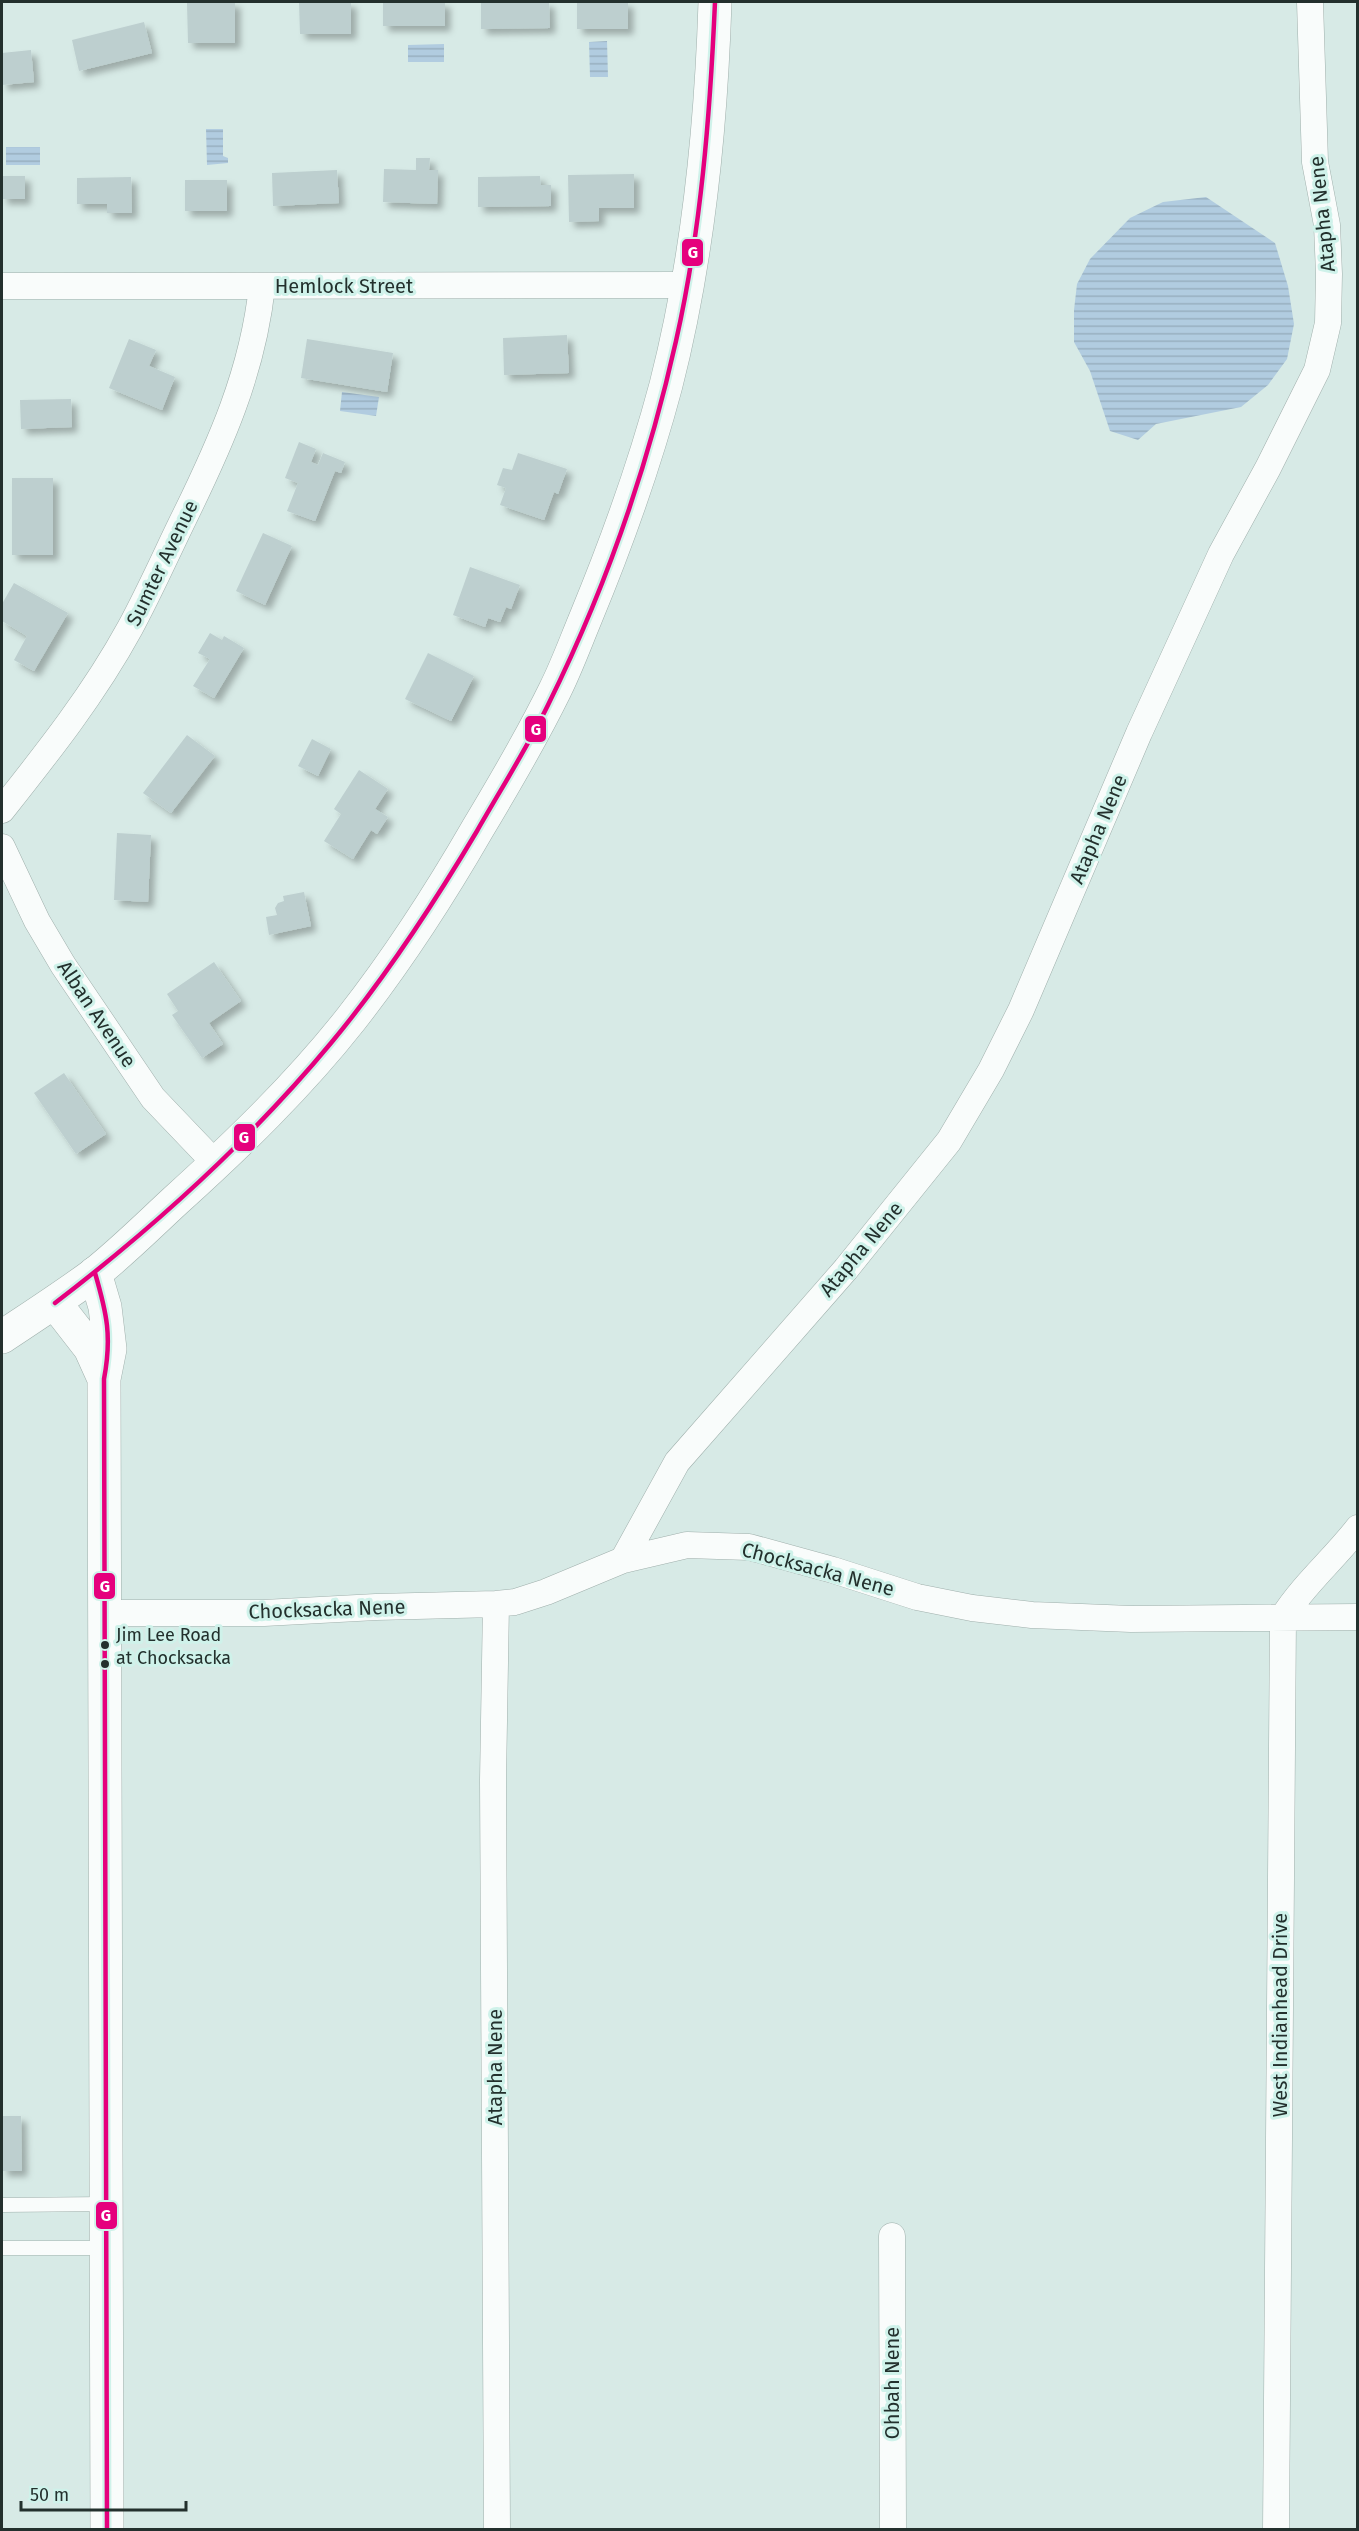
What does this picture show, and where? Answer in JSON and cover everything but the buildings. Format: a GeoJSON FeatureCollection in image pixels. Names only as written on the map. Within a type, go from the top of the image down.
{"type":"FeatureCollection","features":[{"type":"Feature","properties":{"kind":"main road"},"geometry":{"type":"LineString","coordinates":[[2,1337],[55,1303],[95,1273],[216,1164],[298,1081],[351,1019],[393,962],[450,876],[512,772],[556,687],[604,574],[666,385],[687,285],[708,133],[714,2]]}},
{"type":"Feature","properties":{"kind":"main road"},"geometry":{"type":"LineString","coordinates":[[95,1273],[105,1307],[110,1349],[104,1379],[107,2529]]}},
{"type":"Feature","properties":{"kind":"main road"},"geometry":{"type":"LineString","coordinates":[[55,1303],[90,1348],[104,1379]]}},
{"type":"Feature","properties":{"kind":"street","name":"Atapha Nene"},"geometry":{"type":"LineString","coordinates":[[623,1560],[677,1462],[846,1269],[949,1141],[991,1070],[1021,1010],[1139,733],[1221,554],[1268,468],[1317,370],[1328,323],[1329,274],[1327,225],[1315,162],[1310,2]]}},
{"type":"Feature","properties":{"kind":"street","name":"Hemlock Street"},"geometry":{"type":"LineString","coordinates":[[2,286],[687,285]]}},
{"type":"Feature","properties":{"kind":"street","name":"Sumter Avenue"},"geometry":{"type":"LineString","coordinates":[[2,810],[68,726],[140,609],[205,477],[244,380],[258,324],[261,286]]}},
{"type":"Feature","properties":{"kind":"street","name":"Alban Avenue"},"geometry":{"type":"LineString","coordinates":[[2,847],[37,921],[63,965],[153,1098],[216,1164]]}},
{"type":"Feature","properties":{"kind":"street"},"geometry":{"type":"LineString","coordinates":[[1283,1617],[1295,1598],[1358,1528]]}},
{"type":"Feature","properties":{"kind":"street","name":"Chocksacka Nene"},"geometry":{"type":"LineString","coordinates":[[106,1612],[264,1612],[496,1605],[515,1602],[546,1592],[623,1560],[687,1545],[749,1547],[833,1570],[917,1597],[972,1608],[1032,1615],[1131,1619],[1358,1617]]}},
{"type":"Feature","properties":{"kind":"street","name":"Atapha Nene"},"geometry":{"type":"LineString","coordinates":[[496,1605],[493,1792],[497,2529]]}},
{"type":"Feature","properties":{"kind":"street","name":"West Indianhead Drive"},"geometry":{"type":"LineString","coordinates":[[1276,2529],[1283,1617]]}},
{"type":"Feature","properties":{"kind":"street","name":"Ohbah Nene"},"geometry":{"type":"LineString","coordinates":[[892,2236],[893,2529]]}},
{"type":"Feature","properties":{"kind":"lane"},"geometry":{"type":"LineString","coordinates":[[2,2205],[106,2204]]}},
{"type":"Feature","properties":{"kind":"lane"},"geometry":{"type":"LineString","coordinates":[[2,2248],[106,2248]]}},
{"type":"Feature","properties":{"kind":"water"},"geometry":{"type":"Polygon","coordinates":[[[607,41],[608,77],[590,77],[589,42],[607,41]]]}},
{"type":"Feature","properties":{"kind":"water"},"geometry":{"type":"Polygon","coordinates":[[[444,44],[444,62],[408,62],[408,45],[444,44]]]}},
{"type":"Feature","properties":{"kind":"water"},"geometry":{"type":"Polygon","coordinates":[[[206,129],[223,129],[223,156],[228,158],[228,163],[207,165],[206,129]]]}},
{"type":"Feature","properties":{"kind":"water"},"geometry":{"type":"Polygon","coordinates":[[[6,147],[40,147],[40,165],[6,165],[6,147]]]}},
{"type":"Feature","properties":{"kind":"water"},"geometry":{"type":"Polygon","coordinates":[[[1206,197],[1275,243],[1288,286],[1294,324],[1287,359],[1268,385],[1241,407],[1156,424],[1138,440],[1110,431],[1090,371],[1074,342],[1077,284],[1090,259],[1130,218],[1163,202],[1206,197]]]}},
{"type":"Feature","properties":{"kind":"water"},"geometry":{"type":"Polygon","coordinates":[[[342,392],[379,397],[376,416],[340,411],[342,392]]]}},
{"type":"Feature","properties":{"kind":"transit line","name":"G"},"geometry":{"type":"LineString","coordinates":[[55,1303],[165,1213],[235,1147],[331,1043],[371,992],[426,913],[477,831],[540,721],[588,617],[623,527],[665,388],[685,299],[698,215],[707,130],[715,2]]}},
{"type":"Feature","properties":{"kind":"transit line","name":"G"},"geometry":{"type":"LineString","coordinates":[[95,1273],[103,1301],[108,1338],[104,1379],[107,2530]]}},
{"type":"Feature","properties":{"kind":"place","name":"Jim Lee Road at Chocksacka"},"geometry":{"type":"Point","coordinates":[105,1645]}}]}
